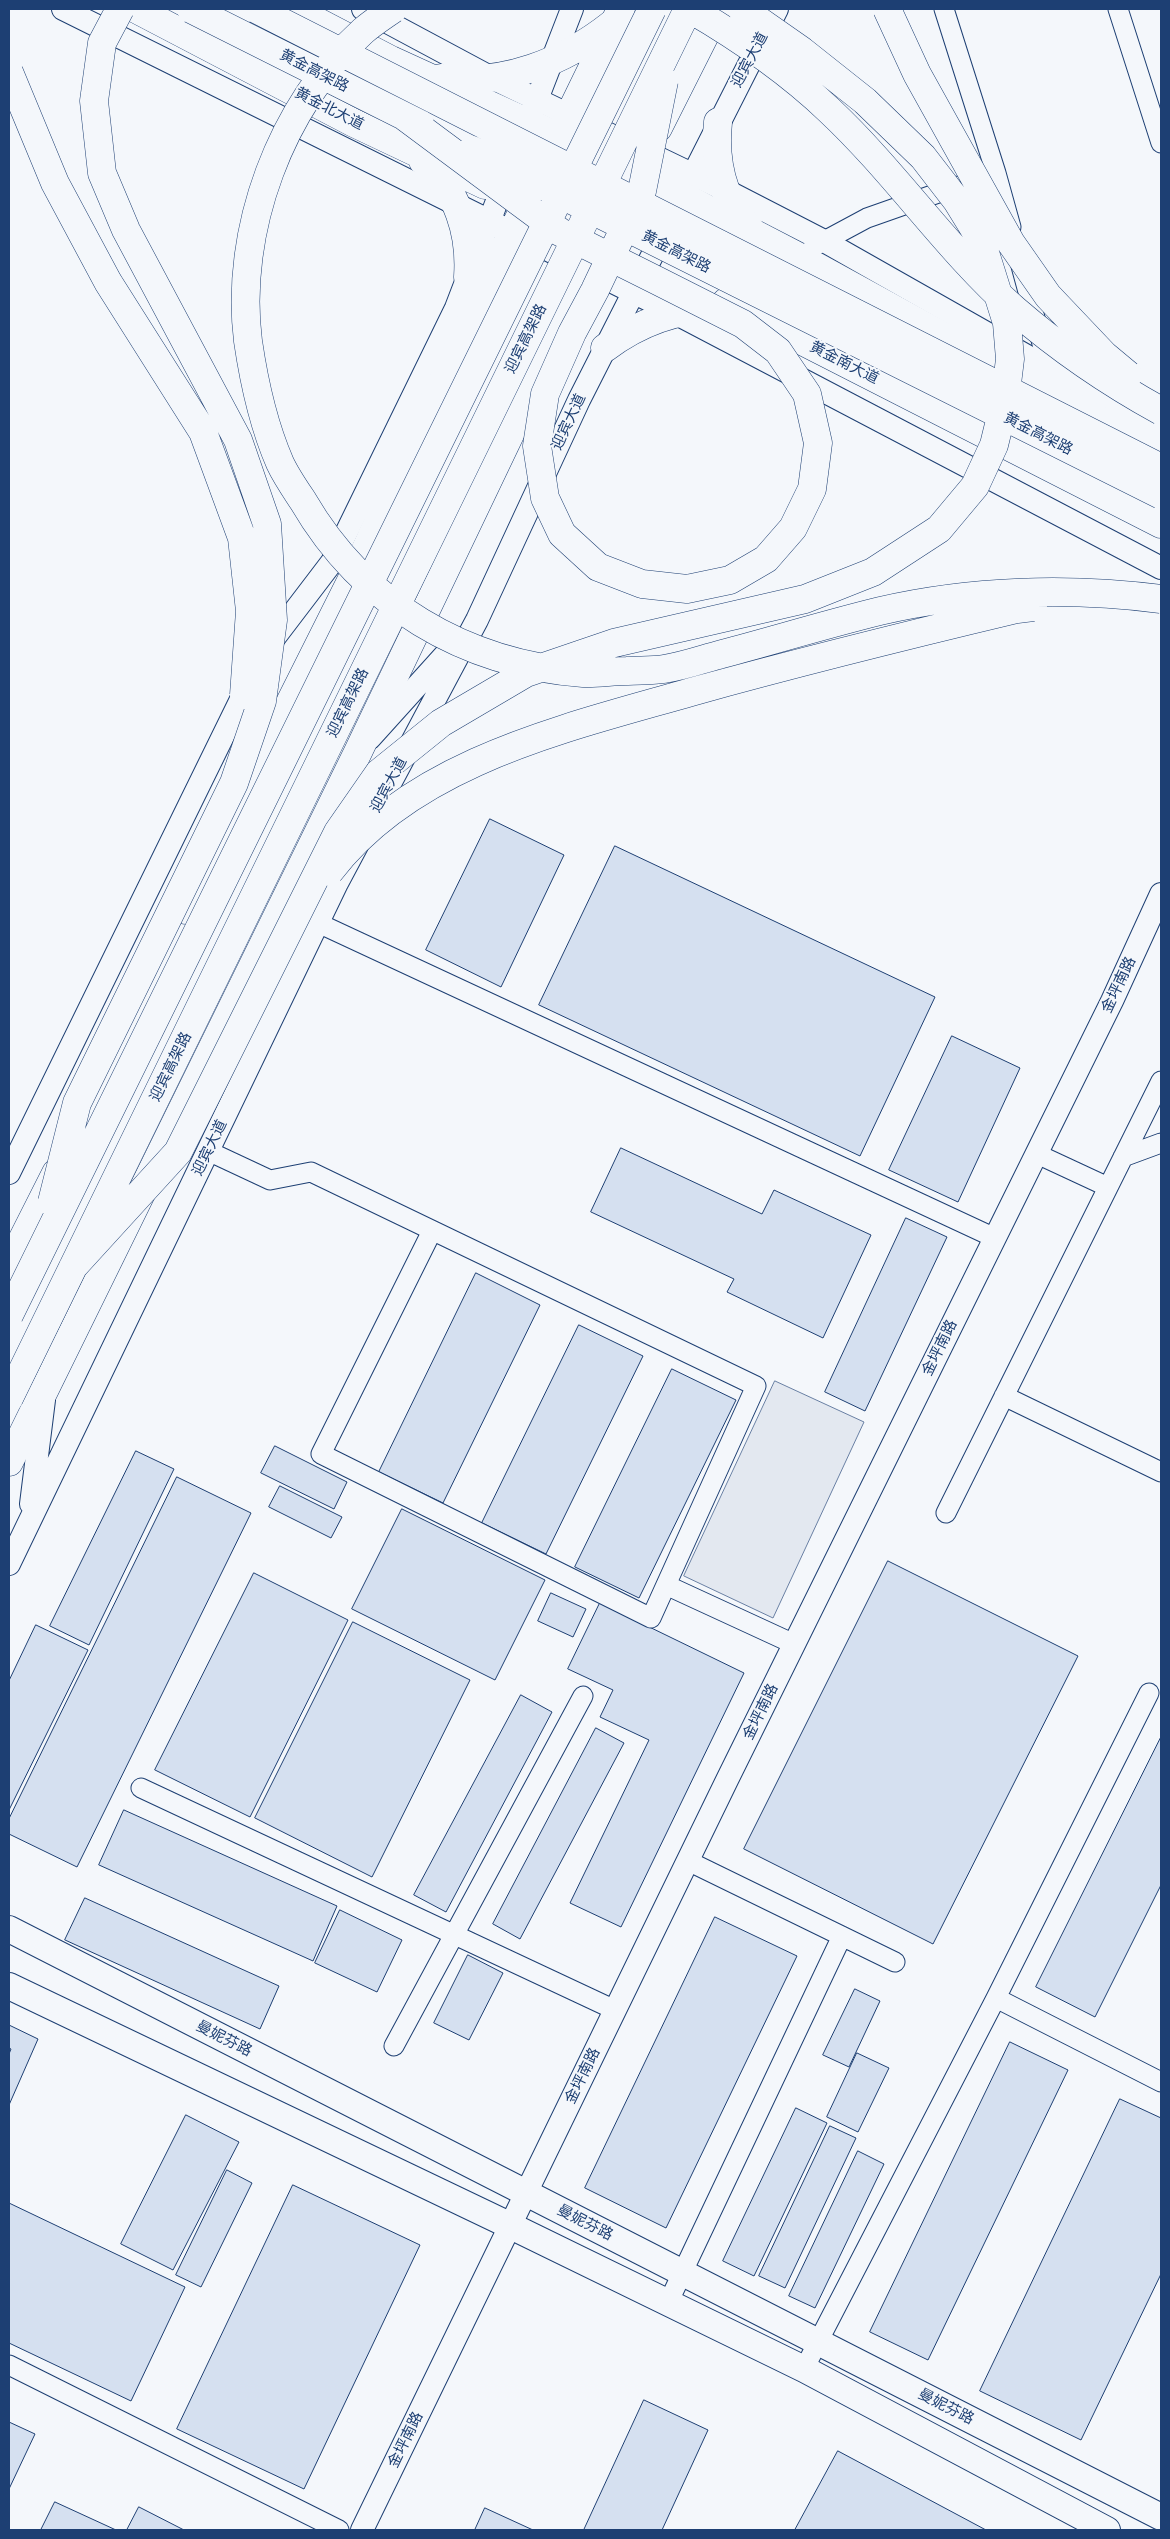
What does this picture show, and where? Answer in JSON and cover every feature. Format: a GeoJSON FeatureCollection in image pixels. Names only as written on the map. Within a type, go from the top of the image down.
{"type":"FeatureCollection","features":[{"type":"Feature","properties":{"kind":"main road"},"geometry":{"type":"LineString","coordinates":[[40,1251],[77,1102],[234,783],[262,701],[272,620],[267,524],[238,440],[126,230],[102,173],[94,101],[102,43],[120,9]]}},
{"type":"Feature","properties":{"kind":"main road","name":"黄金北大道"},"geometry":{"type":"LineString","coordinates":[[136,9],[400,144],[526,204]]}},
{"type":"Feature","properties":{"kind":"main road","name":"黄金高架路"},"geometry":{"type":"LineString","coordinates":[[191,9],[1161,495]]}},
{"type":"Feature","properties":{"kind":"main road","name":"黄金高架路"},"geometry":{"type":"LineString","coordinates":[[256,9],[1161,468]]}},
{"type":"Feature","properties":{"kind":"main road"},"geometry":{"type":"LineString","coordinates":[[293,9],[425,76],[532,111],[641,162],[686,185],[755,234],[1056,398],[1161,452]]}},
{"type":"Feature","properties":{"kind":"main road"},"geometry":{"type":"LineString","coordinates":[[393,9],[363,31],[333,63],[301,109],[274,157],[259,202],[246,272],[248,338],[260,406],[281,464],[317,525],[349,566],[384,599],[433,631],[486,654],[524,664],[585,673],[665,669],[883,610],[978,596],[1057,591],[1161,599]]}},
{"type":"Feature","properties":{"kind":"main road"},"geometry":{"type":"LineString","coordinates":[[9,1315],[652,9]]}},
{"type":"Feature","properties":{"kind":"main road"},"geometry":{"type":"LineString","coordinates":[[689,9],[729,32],[785,72],[830,110],[891,174],[976,271],[1015,310],[1116,386],[1161,411]]}},
{"type":"Feature","properties":{"kind":"main road","name":"迎宾高架路"},"geometry":{"type":"LineString","coordinates":[[9,1398],[689,9]]}},
{"type":"Feature","properties":{"kind":"main road"},"geometry":{"type":"LineString","coordinates":[[9,1462],[46,1383],[358,752],[603,239],[718,9]]}},
{"type":"Feature","properties":{"kind":"main road"},"geometry":{"type":"LineString","coordinates":[[307,919],[338,832],[379,773],[441,723],[526,673],[614,643],[805,599],[873,572],[939,529],[975,486],[994,445],[1005,400],[1010,359],[1007,323],[981,240],[957,201],[923,157],[865,101],[802,51],[742,9]]}},
{"type":"Feature","properties":{"kind":"main road"},"geometry":{"type":"LineString","coordinates":[[887,9],[917,74],[989,205],[1011,242],[1048,296],[1104,355],[1161,404]]}},
{"type":"Feature","properties":{"kind":"main road"},"geometry":{"type":"LineString","coordinates":[[425,76],[469,79],[491,78],[533,68],[551,62],[577,49],[618,15]]}},
{"type":"Feature","properties":{"kind":"main road"},"geometry":{"type":"LineString","coordinates":[[9,1266],[348,588],[501,227],[526,204],[618,15]]}},
{"type":"Feature","properties":{"kind":"main road"},"geometry":{"type":"LineString","coordinates":[[404,116],[560,232],[605,254],[614,259],[743,324],[778,351],[808,394],[818,443],[812,489],[793,528],[766,559],[730,580],[687,589],[642,584],[598,566],[562,534],[545,498],[537,446],[545,394],[572,333],[602,274],[610,257],[614,249],[622,232],[642,191],[671,44]]}},
{"type":"Feature","properties":{"kind":"main road"},"geometry":{"type":"LineString","coordinates":[[9,72],[54,183],[108,282],[203,432],[242,538],[250,611],[248,669],[234,783]]}},
{"type":"Feature","properties":{"kind":"main road"},"geometry":{"type":"LineString","coordinates":[[718,122],[717,159],[725,190],[734,208],[755,234]]}},
{"type":"Feature","properties":{"kind":"main road"},"geometry":{"type":"LineString","coordinates":[[400,144],[429,166],[441,179],[456,204],[468,244],[468,277]]}},
{"type":"Feature","properties":{"kind":"main road","name":"黄金南大道"},"geometry":{"type":"LineString","coordinates":[[526,204],[603,239],[1161,524]]}},
{"type":"Feature","properties":{"kind":"main road"},"geometry":{"type":"LineString","coordinates":[[604,348],[639,326],[675,313],[707,309],[744,311]]}},
{"type":"Feature","properties":{"kind":"main road"},"geometry":{"type":"LineString","coordinates":[[73,1267],[178,1152],[344,851],[404,804],[441,779],[487,756],[547,735],[801,661],[1017,609],[1135,596]]}},
{"type":"Feature","properties":{"kind":"main road","name":"曼妮芬路"},"geometry":{"type":"LineString","coordinates":[[9,1929],[1161,2517]]}},
{"type":"Feature","properties":{"kind":"main road"},"geometry":{"type":"LineString","coordinates":[[9,1986],[804,2369],[1107,2530]]}},
{"type":"Feature","properties":{"kind":"street"},"geometry":{"type":"LineString","coordinates":[[63,9],[675,313],[1161,568]]}},
{"type":"Feature","properties":{"kind":"street"},"geometry":{"type":"LineString","coordinates":[[363,9],[491,78],[532,111]]}},
{"type":"Feature","properties":{"kind":"street"},"geometry":{"type":"LineString","coordinates":[[9,1173],[267,647],[332,562],[456,308],[468,277],[501,227],[501,192],[572,9]]}},
{"type":"Feature","properties":{"kind":"street","name":"迎宾大道"},"geometry":{"type":"LineString","coordinates":[[9,1564],[208,1151],[307,919],[477,620],[604,348],[777,9]]}},
{"type":"Feature","properties":{"kind":"street"},"geometry":{"type":"LineString","coordinates":[[944,9],[996,172],[1056,398]]}},
{"type":"Feature","properties":{"kind":"street"},"geometry":{"type":"LineString","coordinates":[[1118,9],[1161,143]]}},
{"type":"Feature","properties":{"kind":"street"},"geometry":{"type":"LineString","coordinates":[[797,256],[867,218],[996,172]]}},
{"type":"Feature","properties":{"kind":"street"},"geometry":{"type":"LineString","coordinates":[[686,185],[725,190],[824,241],[1048,368],[1161,426]]}},
{"type":"Feature","properties":{"kind":"street"},"geometry":{"type":"LineString","coordinates":[[358,752],[477,620]]}},
{"type":"Feature","properties":{"kind":"street","name":"金坪南路"},"geometry":{"type":"LineString","coordinates":[[362,2530],[794,1644],[1112,1001],[1161,894]]}},
{"type":"Feature","properties":{"kind":"street"},"geometry":{"type":"LineString","coordinates":[[307,919],[995,1238]]}},
{"type":"Feature","properties":{"kind":"street"},"geometry":{"type":"LineString","coordinates":[[946,1513],[1161,1081]]}},
{"type":"Feature","properties":{"kind":"street"},"geometry":{"type":"LineString","coordinates":[[1123,1157],[1161,1143]]}},
{"type":"Feature","properties":{"kind":"street"},"geometry":{"type":"LineString","coordinates":[[208,1151],[270,1180],[311,1172],[756,1386],[651,1618],[321,1454],[432,1231]]}},
{"type":"Feature","properties":{"kind":"street"},"geometry":{"type":"LineString","coordinates":[[1037,1154],[1108,1188]]}},
{"type":"Feature","properties":{"kind":"street"},"geometry":{"type":"LineString","coordinates":[[29,1523],[46,1383]]}},
{"type":"Feature","properties":{"kind":"street"},"geometry":{"type":"LineString","coordinates":[[1004,1396],[1161,1472]]}},
{"type":"Feature","properties":{"kind":"street"},"geometry":{"type":"LineString","coordinates":[[666,1585],[794,1644]]}},
{"type":"Feature","properties":{"kind":"street"},"geometry":{"type":"LineString","coordinates":[[804,2369],[996,1998],[1149,1693]]}},
{"type":"Feature","properties":{"kind":"street"},"geometry":{"type":"LineString","coordinates":[[394,2046],[583,1696]]}},
{"type":"Feature","properties":{"kind":"street"},"geometry":{"type":"LineString","coordinates":[[140,1788],[615,2010]]}},
{"type":"Feature","properties":{"kind":"street"},"geometry":{"type":"LineString","coordinates":[[688,1861],[894,1962]]}},
{"type":"Feature","properties":{"kind":"street"},"geometry":{"type":"LineString","coordinates":[[668,2302],[842,1936]]}},
{"type":"Feature","properties":{"kind":"street"},"geometry":{"type":"LineString","coordinates":[[996,1998],[1161,2082]]}},
{"type":"Feature","properties":{"kind":"street"},"geometry":{"type":"LineString","coordinates":[[9,2365],[339,2530]]}},
{"type":"Feature","properties":{"kind":"shaded area"},"geometry":{"type":"Polygon","coordinates":[[[775,1381],[864,1422],[773,1618],[684,1576],[775,1381]]]}},
{"type":"Feature","properties":{"kind":"building"},"geometry":{"type":"Polygon","coordinates":[[[490,819],[564,855],[501,987],[426,950],[490,819]]]}},
{"type":"Feature","properties":{"kind":"building"},"geometry":{"type":"Polygon","coordinates":[[[615,846],[935,997],[860,1156],[539,1005],[615,846]]]}},
{"type":"Feature","properties":{"kind":"building"},"geometry":{"type":"Polygon","coordinates":[[[952,1036],[1020,1068],[958,1202],[889,1170],[952,1036]]]}},
{"type":"Feature","properties":{"kind":"building"},"geometry":{"type":"Polygon","coordinates":[[[621,1148],[762,1214],[774,1190],[871,1235],[823,1338],[727,1292],[734,1279],[591,1212],[621,1148]]]}},
{"type":"Feature","properties":{"kind":"building"},"geometry":{"type":"Polygon","coordinates":[[[906,1218],[947,1237],[865,1411],[825,1392],[906,1218]]]}},
{"type":"Feature","properties":{"kind":"building"},"geometry":{"type":"Polygon","coordinates":[[[476,1273],[540,1305],[443,1503],[379,1472],[476,1273]]]}},
{"type":"Feature","properties":{"kind":"building"},"geometry":{"type":"Polygon","coordinates":[[[579,1325],[643,1356],[546,1554],[482,1523],[579,1325]]]}},
{"type":"Feature","properties":{"kind":"building"},"geometry":{"type":"Polygon","coordinates":[[[672,1369],[736,1400],[639,1598],[575,1567],[672,1369]]]}},
{"type":"Feature","properties":{"kind":"building"},"geometry":{"type":"Polygon","coordinates":[[[275,1446],[347,1482],[334,1509],[261,1473],[275,1446]]]}},
{"type":"Feature","properties":{"kind":"building"},"geometry":{"type":"Polygon","coordinates":[[[136,1451],[174,1469],[89,1645],[50,1626],[136,1451]]]}},
{"type":"Feature","properties":{"kind":"building"},"geometry":{"type":"Polygon","coordinates":[[[177,1477],[251,1513],[77,1867],[9,1834],[9,1819],[177,1477]]]}},
{"type":"Feature","properties":{"kind":"building"},"geometry":{"type":"Polygon","coordinates":[[[280,1486],[342,1517],[331,1538],[269,1507],[280,1486]]]}},
{"type":"Feature","properties":{"kind":"building"},"geometry":{"type":"Polygon","coordinates":[[[402,1509],[545,1580],[495,1680],[352,1609],[402,1509]]]}},
{"type":"Feature","properties":{"kind":"building"},"geometry":{"type":"Polygon","coordinates":[[[888,1561],[1078,1656],[933,1944],[744,1849],[888,1561]]]}},
{"type":"Feature","properties":{"kind":"building"},"geometry":{"type":"Polygon","coordinates":[[[254,1573],[348,1620],[250,1817],[155,1770],[254,1573]]]}},
{"type":"Feature","properties":{"kind":"building"},"geometry":{"type":"Polygon","coordinates":[[[551,1593],[586,1609],[573,1637],[538,1621],[551,1593]]]}},
{"type":"Feature","properties":{"kind":"building"},"geometry":{"type":"Polygon","coordinates":[[[600,1603],[744,1673],[621,1927],[570,1903],[649,1740],[600,1717],[613,1690],[568,1669],[600,1603]]]}},
{"type":"Feature","properties":{"kind":"building"},"geometry":{"type":"Polygon","coordinates":[[[353,1622],[470,1680],[372,1877],[255,1818],[353,1622]]]}},
{"type":"Feature","properties":{"kind":"building"},"geometry":{"type":"Polygon","coordinates":[[[36,1625],[88,1650],[9,1810],[9,1681],[36,1625]]]}},
{"type":"Feature","properties":{"kind":"building"},"geometry":{"type":"Polygon","coordinates":[[[521,1695],[552,1712],[446,1912],[414,1895],[521,1695]]]}},
{"type":"Feature","properties":{"kind":"building"},"geometry":{"type":"Polygon","coordinates":[[[596,1728],[624,1743],[520,1939],[493,1924],[596,1728]]]}},
{"type":"Feature","properties":{"kind":"building"},"geometry":{"type":"Polygon","coordinates":[[[1161,1737],[1161,1885],[1095,2017],[1036,1987],[1161,1737]]]}},
{"type":"Feature","properties":{"kind":"building"},"geometry":{"type":"Polygon","coordinates":[[[124,1810],[337,1906],[313,1961],[99,1865],[124,1810]]]}},
{"type":"Feature","properties":{"kind":"building"},"geometry":{"type":"Polygon","coordinates":[[[85,1898],[279,1986],[260,2029],[65,1940],[85,1898]]]}},
{"type":"Feature","properties":{"kind":"building"},"geometry":{"type":"Polygon","coordinates":[[[340,1910],[402,1940],[377,1992],[315,1963],[340,1910]]]}},
{"type":"Feature","properties":{"kind":"building"},"geometry":{"type":"Polygon","coordinates":[[[715,1917],[797,1956],[666,2228],[585,2188],[715,1917]]]}},
{"type":"Feature","properties":{"kind":"building"},"geometry":{"type":"Polygon","coordinates":[[[468,1955],[503,1973],[469,2040],[434,2023],[468,1955]]]}},
{"type":"Feature","properties":{"kind":"building"},"geometry":{"type":"Polygon","coordinates":[[[855,1989],[880,2001],[849,2067],[823,2055],[855,1989]]]}},
{"type":"Feature","properties":{"kind":"building"},"geometry":{"type":"Polygon","coordinates":[[[9,2025],[38,2039],[9,2105],[9,2054],[11,2049],[9,2048],[9,2025]]]}},
{"type":"Feature","properties":{"kind":"building"},"geometry":{"type":"Polygon","coordinates":[[[1010,2042],[1068,2070],[928,2360],[870,2332],[1010,2042]]]}},
{"type":"Feature","properties":{"kind":"building"},"geometry":{"type":"Polygon","coordinates":[[[857,2053],[889,2068],[858,2132],[827,2117],[857,2053]]]}},
{"type":"Feature","properties":{"kind":"building"},"geometry":{"type":"Polygon","coordinates":[[[1120,2099],[1161,2118],[1161,2274],[1081,2440],[980,2391],[1120,2099]]]}},
{"type":"Feature","properties":{"kind":"building"},"geometry":{"type":"Polygon","coordinates":[[[796,2108],[827,2123],[754,2276],[723,2261],[796,2108]]]}},
{"type":"Feature","properties":{"kind":"building"},"geometry":{"type":"Polygon","coordinates":[[[186,2115],[239,2142],[173,2270],[121,2244],[186,2115]]]}},
{"type":"Feature","properties":{"kind":"building"},"geometry":{"type":"Polygon","coordinates":[[[830,2126],[856,2138],[785,2288],[759,2276],[830,2126]]]}},
{"type":"Feature","properties":{"kind":"building"},"geometry":{"type":"Polygon","coordinates":[[[858,2151],[884,2164],[815,2308],[789,2296],[858,2151]]]}},
{"type":"Feature","properties":{"kind":"building"},"geometry":{"type":"Polygon","coordinates":[[[227,2170],[252,2183],[201,2287],[176,2275],[227,2170]]]}},
{"type":"Feature","properties":{"kind":"building"},"geometry":{"type":"Polygon","coordinates":[[[293,2185],[420,2245],[304,2489],[177,2429],[293,2185]]]}},
{"type":"Feature","properties":{"kind":"building"},"geometry":{"type":"Polygon","coordinates":[[[9,2203],[185,2287],[131,2401],[9,2343],[9,2203]]]}},
{"type":"Feature","properties":{"kind":"building"},"geometry":{"type":"Polygon","coordinates":[[[644,2400],[708,2430],[662,2530],[584,2530],[644,2400]]]}},
{"type":"Feature","properties":{"kind":"building"},"geometry":{"type":"Polygon","coordinates":[[[9,2422],[35,2434],[9,2489],[9,2422]]]}},
{"type":"Feature","properties":{"kind":"building"},"geometry":{"type":"Polygon","coordinates":[[[838,2451],[986,2530],[795,2530],[838,2451]]]}},
{"type":"Feature","properties":{"kind":"building"},"geometry":{"type":"Polygon","coordinates":[[[55,2502],[116,2530],[41,2530],[55,2502]]]}},
{"type":"Feature","properties":{"kind":"building"},"geometry":{"type":"Polygon","coordinates":[[[139,2507],[184,2530],[127,2530],[139,2507]]]}},
{"type":"Feature","properties":{"kind":"building"},"geometry":{"type":"Polygon","coordinates":[[[485,2508],[533,2530],[475,2530],[485,2508]]]}}]}
